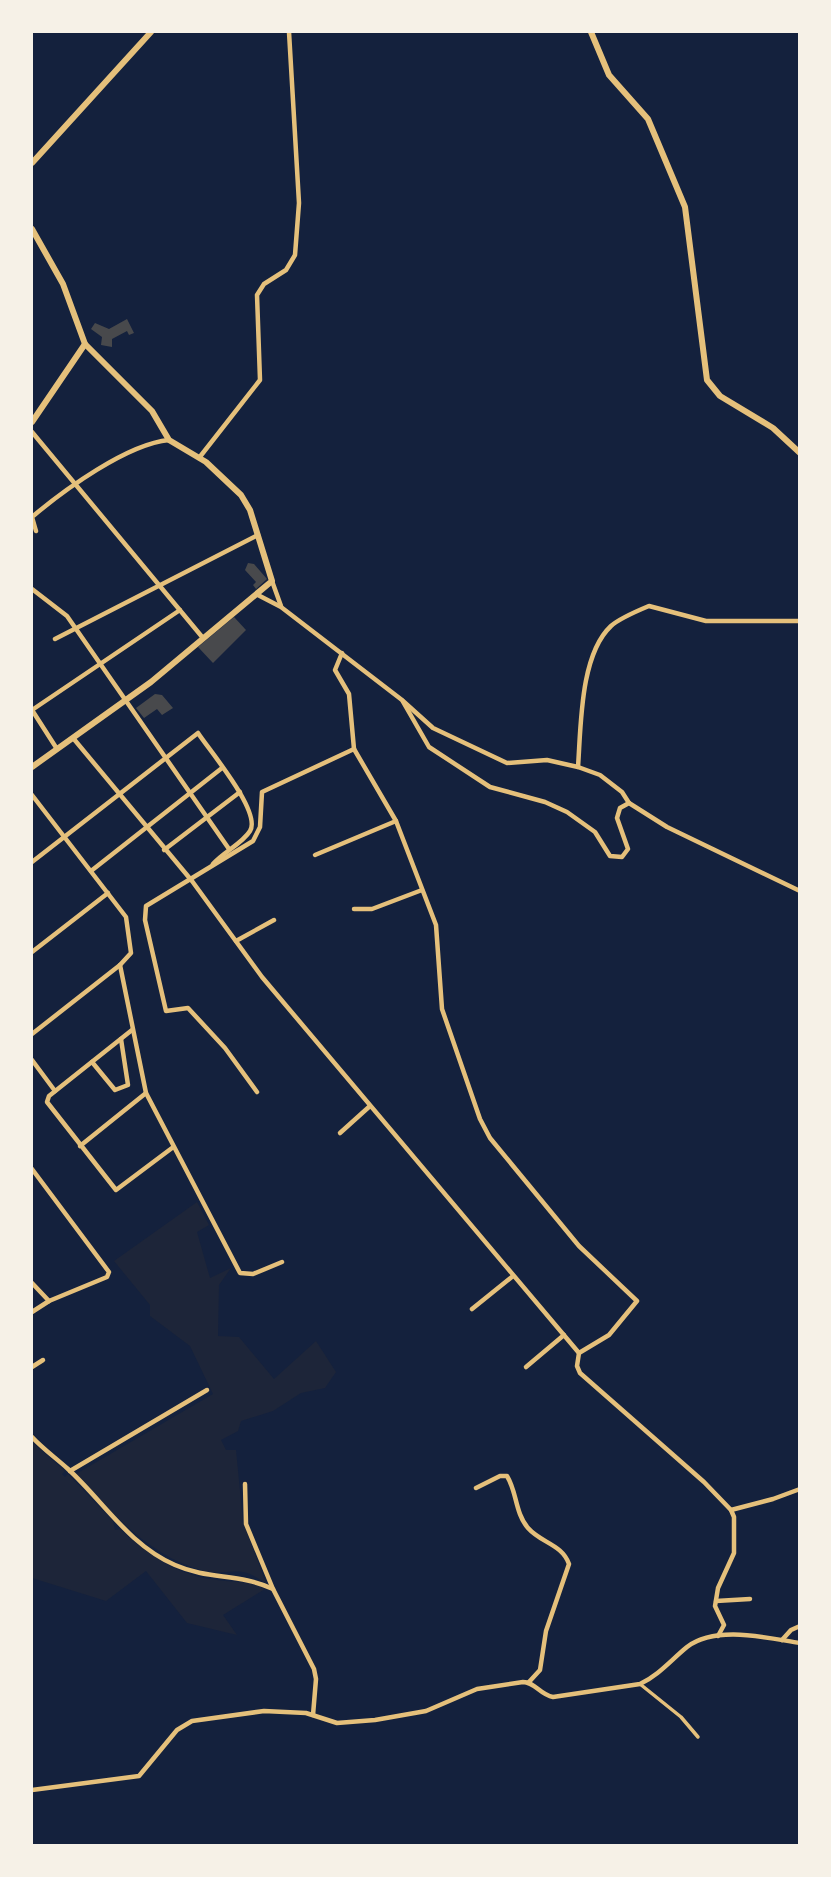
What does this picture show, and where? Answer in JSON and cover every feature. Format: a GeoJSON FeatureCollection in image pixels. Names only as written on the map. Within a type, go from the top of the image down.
{"type":"FeatureCollection","features":[{"type":"Feature","properties":{"kind":"street"},"geometry":{"type":"LineString","coordinates":[[32,163],[151,32]]}},
{"type":"Feature","properties":{"kind":"street"},"geometry":{"type":"LineString","coordinates":[[199,458],[260,380],[257,295],[260,288],[286,270],[295,255],[299,203],[289,32]]}},
{"type":"Feature","properties":{"kind":"street"},"geometry":{"type":"LineString","coordinates":[[591,32],[609,75],[648,118],[685,207],[707,380],[720,396],[773,429],[800,453]]}},
{"type":"Feature","properties":{"kind":"street"},"geometry":{"type":"LineString","coordinates":[[32,229],[63,284],[85,344],[152,411],[169,440],[199,458],[241,495],[259,535],[281,607]]}},
{"type":"Feature","properties":{"kind":"street"},"geometry":{"type":"LineString","coordinates":[[32,422],[85,344]]}},
{"type":"Feature","properties":{"kind":"street"},"geometry":{"type":"LineString","coordinates":[[32,432],[203,638]]}},
{"type":"Feature","properties":{"kind":"street"},"geometry":{"type":"LineString","coordinates":[[36,531],[32,517],[75,484],[104,466],[144,447],[169,440]]}},
{"type":"Feature","properties":{"kind":"street"},"geometry":{"type":"LineString","coordinates":[[55,639],[259,535]]}},
{"type":"Feature","properties":{"kind":"street"},"geometry":{"type":"LineString","coordinates":[[32,767],[125,701],[272,581]]}},
{"type":"Feature","properties":{"kind":"street"},"geometry":{"type":"LineString","coordinates":[[32,589],[67,616],[229,849]]}},
{"type":"Feature","properties":{"kind":"street"},"geometry":{"type":"LineString","coordinates":[[256,594],[281,607],[433,727],[507,763],[547,760],[600,775],[622,792],[629,803],[667,828],[800,891]]}},
{"type":"Feature","properties":{"kind":"street"},"geometry":{"type":"LineString","coordinates":[[578,767],[590,662],[594,648],[619,620],[649,606],[706,621],[800,621]]}},
{"type":"Feature","properties":{"kind":"street"},"geometry":{"type":"LineString","coordinates":[[57,749],[32,710],[180,610]]}},
{"type":"Feature","properties":{"kind":"street"},"geometry":{"type":"LineString","coordinates":[[342,653],[335,670],[349,694],[354,749],[396,821],[436,925],[442,1009],[480,1119],[489,1138],[579,1246],[637,1301],[614,1331],[579,1353],[577,1359],[580,1373],[685,1465],[731,1510],[734,1517],[734,1553],[716,1601],[716,1611],[724,1625],[718,1636]]}},
{"type":"Feature","properties":{"kind":"street"},"geometry":{"type":"LineString","coordinates":[[402,700],[403,706],[429,747],[490,787],[545,802],[567,812],[595,832],[607,852],[616,858],[626,854],[628,849],[617,818],[620,808],[629,803]]}},
{"type":"Feature","properties":{"kind":"street"},"geometry":{"type":"LineString","coordinates":[[32,862],[198,733],[240,792],[252,822],[250,831],[212,866]]}},
{"type":"Feature","properties":{"kind":"street"},"geometry":{"type":"LineString","coordinates":[[73,738],[189,878],[262,977],[579,1353]]}},
{"type":"Feature","properties":{"kind":"street"},"geometry":{"type":"LineString","coordinates":[[257,1092],[225,1048],[188,1009],[166,1011],[144,911],[148,902],[253,841],[260,827],[262,792],[354,749]]}},
{"type":"Feature","properties":{"kind":"street"},"geometry":{"type":"LineString","coordinates":[[91,871],[223,768]]}},
{"type":"Feature","properties":{"kind":"street"},"geometry":{"type":"LineString","coordinates":[[164,850],[240,792]]}},
{"type":"Feature","properties":{"kind":"street"},"geometry":{"type":"LineString","coordinates":[[32,794],[126,917],[132,945],[131,953],[120,965],[32,1034]]}},
{"type":"Feature","properties":{"kind":"street"},"geometry":{"type":"LineString","coordinates":[[315,855],[396,821]]}},
{"type":"Feature","properties":{"kind":"street"},"geometry":{"type":"LineString","coordinates":[[354,909],[372,909],[422,890]]}},
{"type":"Feature","properties":{"kind":"street"},"geometry":{"type":"LineString","coordinates":[[32,952],[108,892]]}},
{"type":"Feature","properties":{"kind":"street"},"geometry":{"type":"LineString","coordinates":[[236,941],[274,920]]}},
{"type":"Feature","properties":{"kind":"street"},"geometry":{"type":"LineString","coordinates":[[120,965],[146,1093],[172,1148],[240,1273],[253,1274],[282,1262]]}},
{"type":"Feature","properties":{"kind":"street"},"geometry":{"type":"LineString","coordinates":[[132,1030],[49,1096],[49,1108],[117,1190],[172,1148]]}},
{"type":"Feature","properties":{"kind":"street"},"geometry":{"type":"LineString","coordinates":[[92,1062],[115,1090],[122,1090],[128,1085],[121,1039]]}},
{"type":"Feature","properties":{"kind":"street"},"geometry":{"type":"LineString","coordinates":[[32,1060],[55,1091]]}},
{"type":"Feature","properties":{"kind":"street"},"geometry":{"type":"LineString","coordinates":[[80,1146],[146,1093]]}},
{"type":"Feature","properties":{"kind":"street"},"geometry":{"type":"LineString","coordinates":[[340,1133],[370,1107]]}},
{"type":"Feature","properties":{"kind":"street"},"geometry":{"type":"LineString","coordinates":[[32,1169],[109,1272],[107,1278],[49,1301],[32,1312]]}},
{"type":"Feature","properties":{"kind":"street"},"geometry":{"type":"LineString","coordinates":[[472,1310],[513,1276]]}},
{"type":"Feature","properties":{"kind":"street"},"geometry":{"type":"LineString","coordinates":[[32,1283],[49,1301]]}},
{"type":"Feature","properties":{"kind":"street"},"geometry":{"type":"LineString","coordinates":[[526,1367],[564,1335]]}},
{"type":"Feature","properties":{"kind":"street"},"geometry":{"type":"LineString","coordinates":[[32,1367],[43,1360]]}},
{"type":"Feature","properties":{"kind":"street"},"geometry":{"type":"LineString","coordinates":[[70,1471],[207,1390]]}},
{"type":"Feature","properties":{"kind":"street"},"geometry":{"type":"LineString","coordinates":[[32,1437],[70,1471],[119,1524],[161,1558],[206,1575],[244,1577],[273,1589]]}},
{"type":"Feature","properties":{"kind":"street"},"geometry":{"type":"LineString","coordinates":[[32,1790],[139,1776],[177,1730],[192,1721],[264,1711],[313,1715],[337,1723],[356,1722],[426,1710],[477,1689],[529,1682],[540,1670],[546,1631],[569,1564],[555,1546],[528,1528],[515,1503],[507,1476],[500,1476],[476,1488]]}},
{"type":"Feature","properties":{"kind":"street"},"geometry":{"type":"LineString","coordinates":[[245,1484],[246,1524],[273,1589],[314,1670],[316,1679],[313,1715]]}},
{"type":"Feature","properties":{"kind":"street"},"geometry":{"type":"LineString","coordinates":[[731,1510],[755,1505],[800,1489]]}},
{"type":"Feature","properties":{"kind":"street"},"geometry":{"type":"LineString","coordinates":[[716,1601],[750,1599]]}},
{"type":"Feature","properties":{"kind":"street"},"geometry":{"type":"LineString","coordinates":[[782,1640],[791,1630],[800,1626]]}},
{"type":"Feature","properties":{"kind":"street"},"geometry":{"type":"LineString","coordinates":[[529,1682],[544,1696],[553,1697],[640,1684],[652,1678],[694,1643],[718,1636],[800,1643]]}},
{"type":"Feature","properties":{"kind":"street"},"geometry":{"type":"LineString","coordinates":[[640,1684],[681,1717],[698,1737]]}},
{"type":"Feature","properties":{"kind":"shaded area"},"geometry":{"type":"Polygon","coordinates":[[[197,1202],[209,1225],[197,1232],[210,1278],[231,1268],[219,1285],[218,1336],[239,1337],[274,1379],[316,1341],[336,1372],[325,1388],[301,1393],[273,1411],[241,1421],[238,1431],[221,1440],[226,1450],[236,1450],[243,1522],[266,1583],[242,1572],[204,1571],[167,1556],[118,1519],[76,1474],[213,1394],[190,1346],[150,1316],[150,1305],[114,1261],[197,1202]]]}},
{"type":"Feature","properties":{"kind":"shaded area"},"geometry":{"type":"Polygon","coordinates":[[[32,1442],[65,1471],[62,1474],[65,1477],[68,1474],[113,1521],[115,1530],[120,1529],[152,1555],[189,1574],[246,1583],[265,1589],[223,1615],[237,1635],[187,1623],[146,1571],[106,1601],[32,1578],[32,1442]]]}},
{"type":"Feature","properties":{"kind":"building"},"geometry":{"type":"Polygon","coordinates":[[[127,319],[134,333],[129,335],[127,331],[112,339],[112,347],[101,345],[102,337],[91,329],[95,323],[109,329],[127,319]]]}},
{"type":"Feature","properties":{"kind":"building"},"geometry":{"type":"Polygon","coordinates":[[[248,563],[254,564],[267,579],[256,589],[253,585],[256,582],[245,570],[248,563]]]}},
{"type":"Feature","properties":{"kind":"building"},"geometry":{"type":"Polygon","coordinates":[[[234,617],[246,630],[213,663],[198,647],[234,617]]]}},
{"type":"Feature","properties":{"kind":"building"},"geometry":{"type":"Polygon","coordinates":[[[155,694],[162,695],[173,708],[162,715],[157,709],[144,718],[136,708],[155,694]]]}}]}
